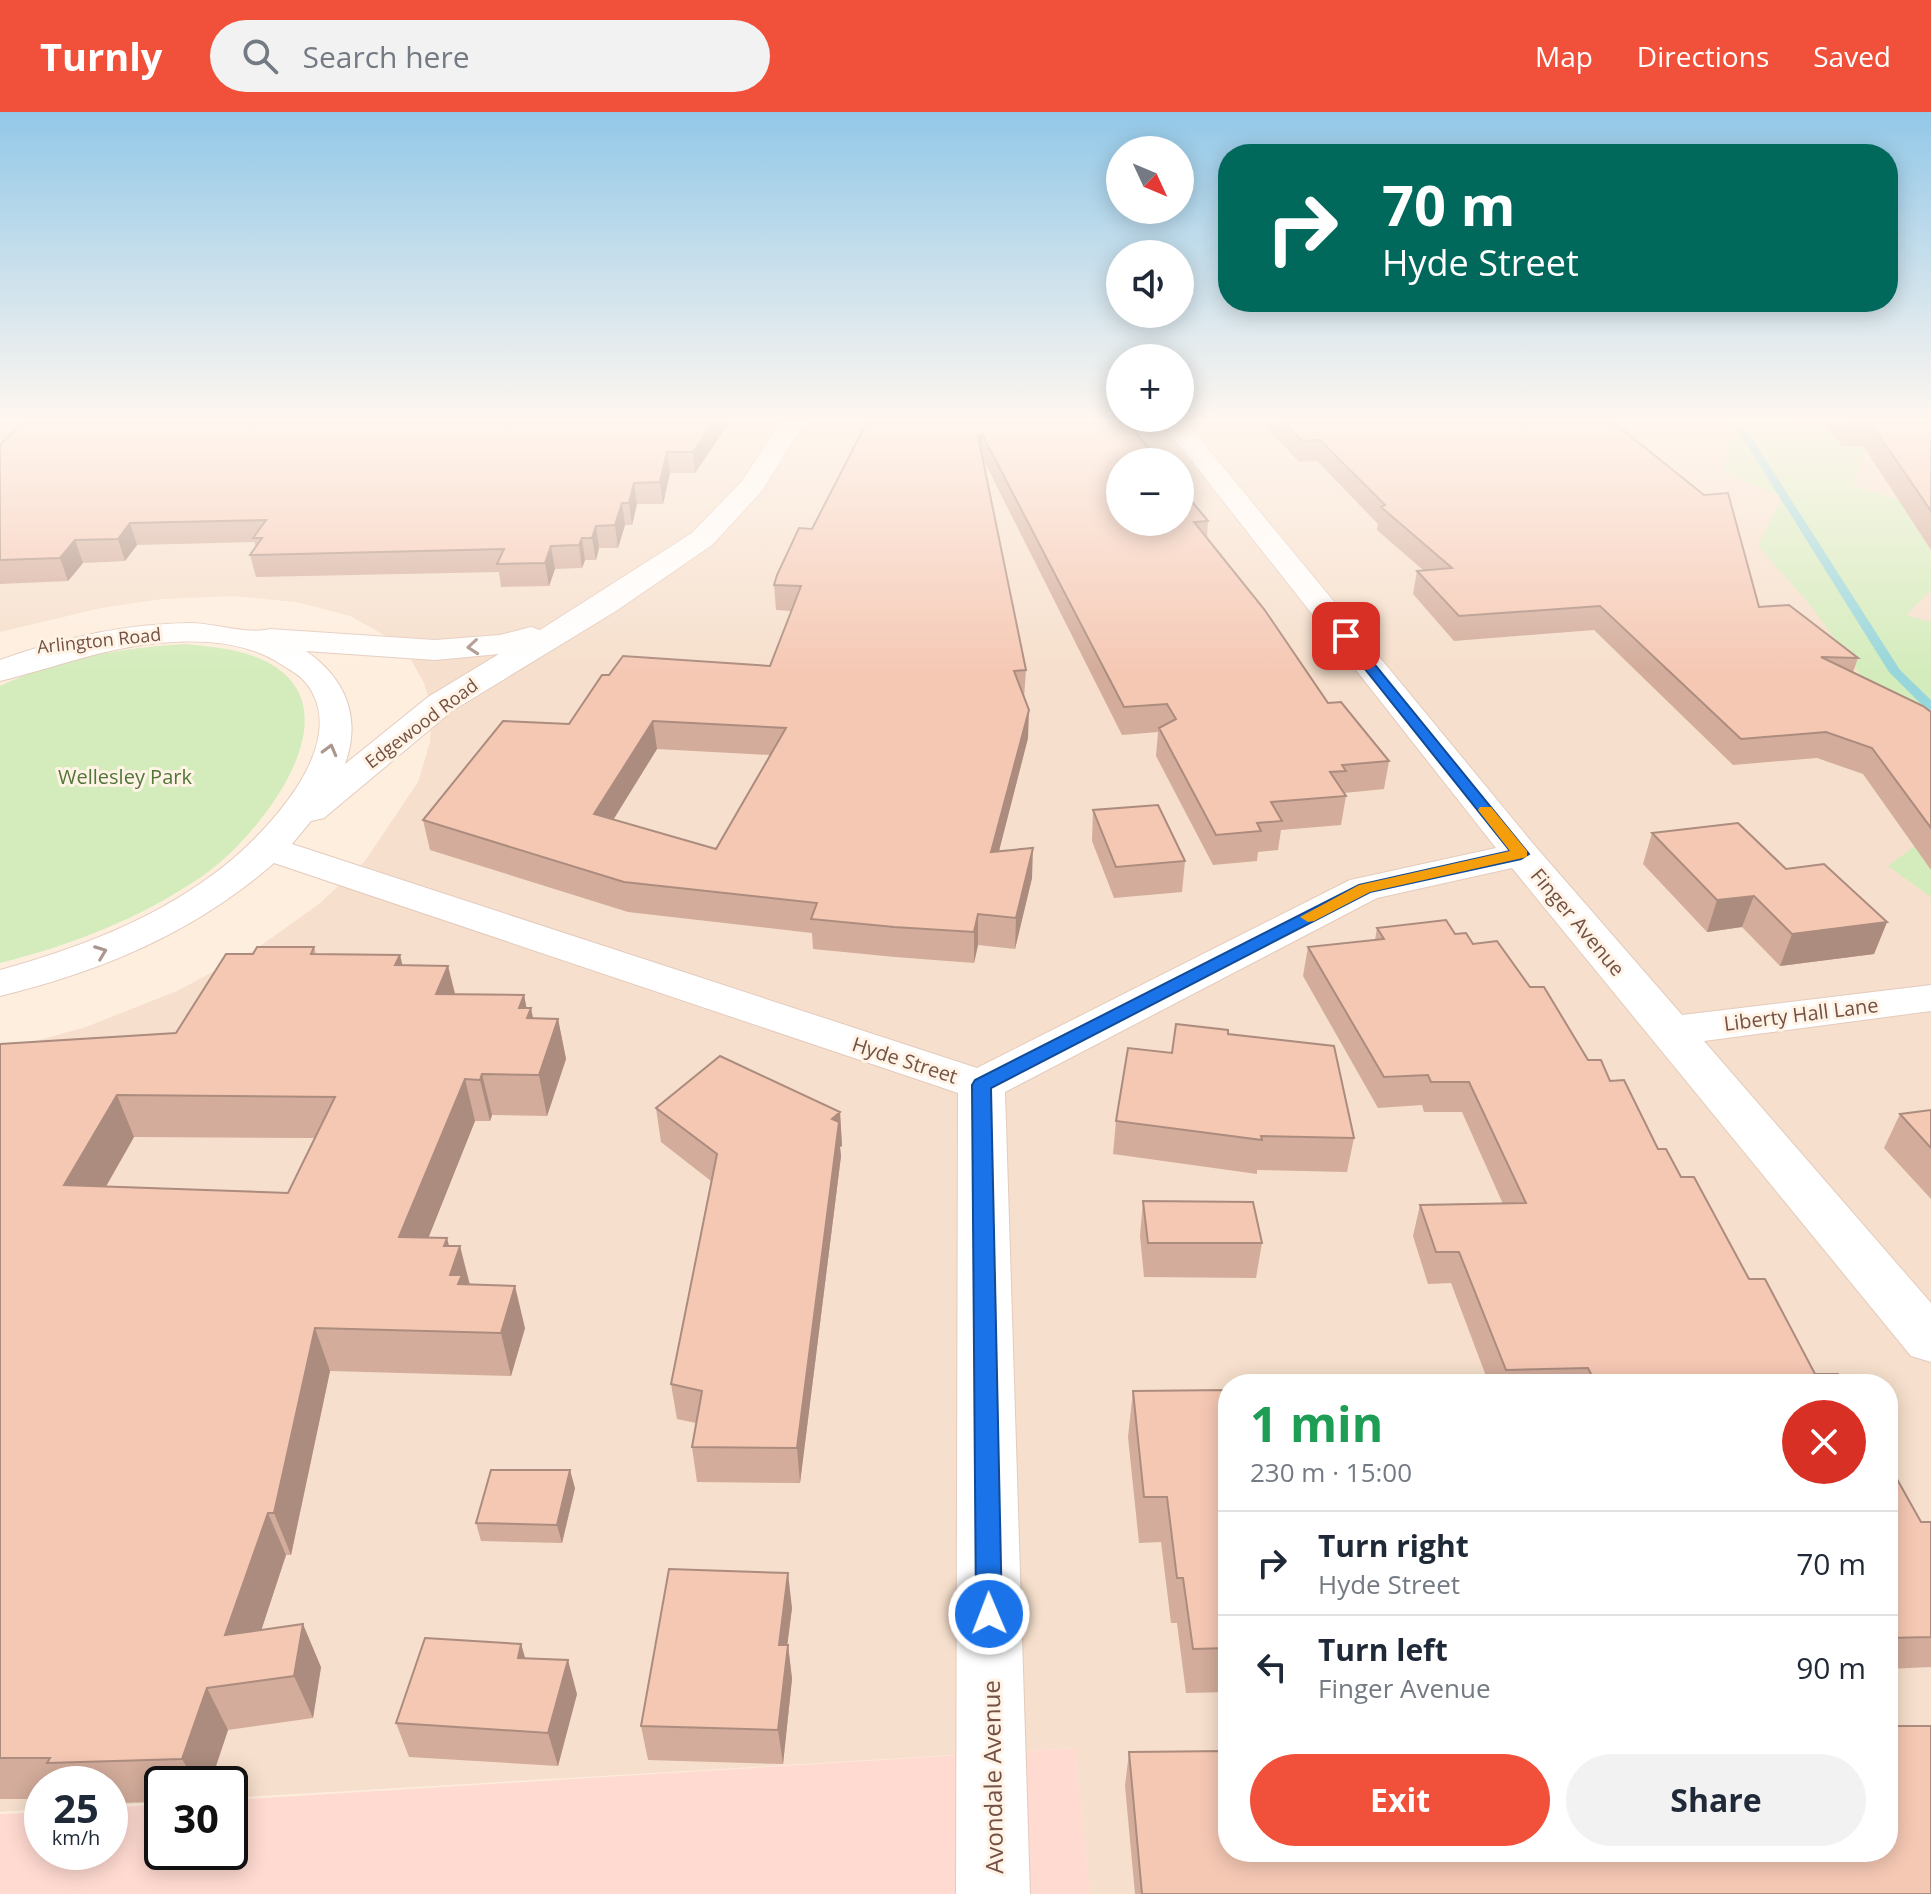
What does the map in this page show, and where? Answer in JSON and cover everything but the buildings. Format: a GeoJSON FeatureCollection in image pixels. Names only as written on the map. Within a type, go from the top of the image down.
{"type":"FeatureCollection","features":[{"type":"Feature","properties":{"kind":"street","name":"Edgewood Road"},"geometry":{"type":"LineString","coordinates":[[273,844],[403,731],[480,678],[702,539],[734,505]]}},
{"type":"Feature","properties":{"kind":"street","name":"Finger Avenue"},"geometry":{"type":"LineString","coordinates":[[1240,505],[1521,854],[1670,1031],[1913,1296],[1931,1341]]}},
{"type":"Feature","properties":{"kind":"street","name":"Edgewood Road"},"geometry":{"type":"LineString","coordinates":[[242,637],[462,648],[524,640],[575,621]]}},
{"type":"Feature","properties":{"kind":"street"},"geometry":{"type":"LineString","coordinates":[[0,671],[55,653],[108,641],[199,632],[242,637],[279,647],[303,661],[321,678],[331,700],[335,722],[332,750],[319,783],[273,844],[231,882],[183,914],[124,943],[0,990]]}},
{"type":"Feature","properties":{"kind":"street","name":"Arlington Road"},"geometry":{"type":"LineString","coordinates":[[0,651],[137,634],[199,632]]}},
{"type":"Feature","properties":{"kind":"street","name":"Hyde Street"},"geometry":{"type":"LineString","coordinates":[[273,844],[981,1085],[1364,889],[1521,854]]}},
{"type":"Feature","properties":{"kind":"street"},"geometry":{"type":"LineString","coordinates":[[0,983],[60,968]]}},
{"type":"Feature","properties":{"kind":"street","name":"Liberty Hall Lane"},"geometry":{"type":"LineString","coordinates":[[1670,1031],[1931,998]]}},
{"type":"Feature","properties":{"kind":"street","name":"Avondale Avenue"},"geometry":{"type":"LineString","coordinates":[[981,1085],[993,1894]]}},
{"type":"Feature","properties":{"kind":"shaded area"},"geometry":{"type":"Polygon","coordinates":[[[0,505],[1106,505],[1106,536],[1194,536],[1194,505],[1931,505],[1931,1894],[1090,1894],[1075,1748],[248,1797],[248,1766],[144,1766],[144,1803],[128,1804],[128,1766],[24,1766],[24,1810],[0,1812],[0,1051],[86,1027],[177,991],[256,949],[319,904],[365,861],[418,782],[430,742],[432,710],[424,683],[409,656],[384,635],[350,616],[296,602],[233,596],[163,599],[101,608],[0,632],[0,505]]]}},
{"type":"Feature","properties":{"kind":"shaded area"},"geometry":{"type":"Polygon","coordinates":[[[1075,1748],[1090,1894],[0,1894],[0,1814],[24,1813],[24,1870],[128,1870],[128,1807],[144,1805],[144,1870],[248,1870],[248,1799],[1075,1748]]]}},
{"type":"Feature","properties":{"kind":"green space"},"geometry":{"type":"Polygon","coordinates":[[[1778,505],[1907,505],[1931,537],[1931,590],[1906,615],[1931,622],[1931,773],[1811,606],[1758,546],[1778,505]]]}},
{"type":"Feature","properties":{"kind":"green space","name":"Wellesley Park"},"geometry":{"type":"Polygon","coordinates":[[[187,644],[229,649],[253,656],[287,676],[303,703],[304,734],[293,768],[274,801],[225,858],[178,892],[104,929],[0,963],[0,686],[45,668],[92,656],[187,644]]]}},
{"type":"Feature","properties":{"kind":"green space"},"geometry":{"type":"Polygon","coordinates":[[[1931,834],[1931,897],[1888,866],[1931,834]]]}},
{"type":"Feature","properties":{"kind":"waterway"},"geometry":{"type":"LineString","coordinates":[[1790,505],[1895,672],[1931,707]]}},
{"type":"Feature","properties":{"kind":"slow traffic"},"geometry":{"type":"LineString","coordinates":[[1308,917],[1364,889],[1521,854],[1485,810]]}},
{"type":"Feature","properties":{"kind":"route"},"geometry":{"type":"LineString","coordinates":[[989,1614],[981,1085],[1364,889],[1521,854],[1346,636]]}}]}
